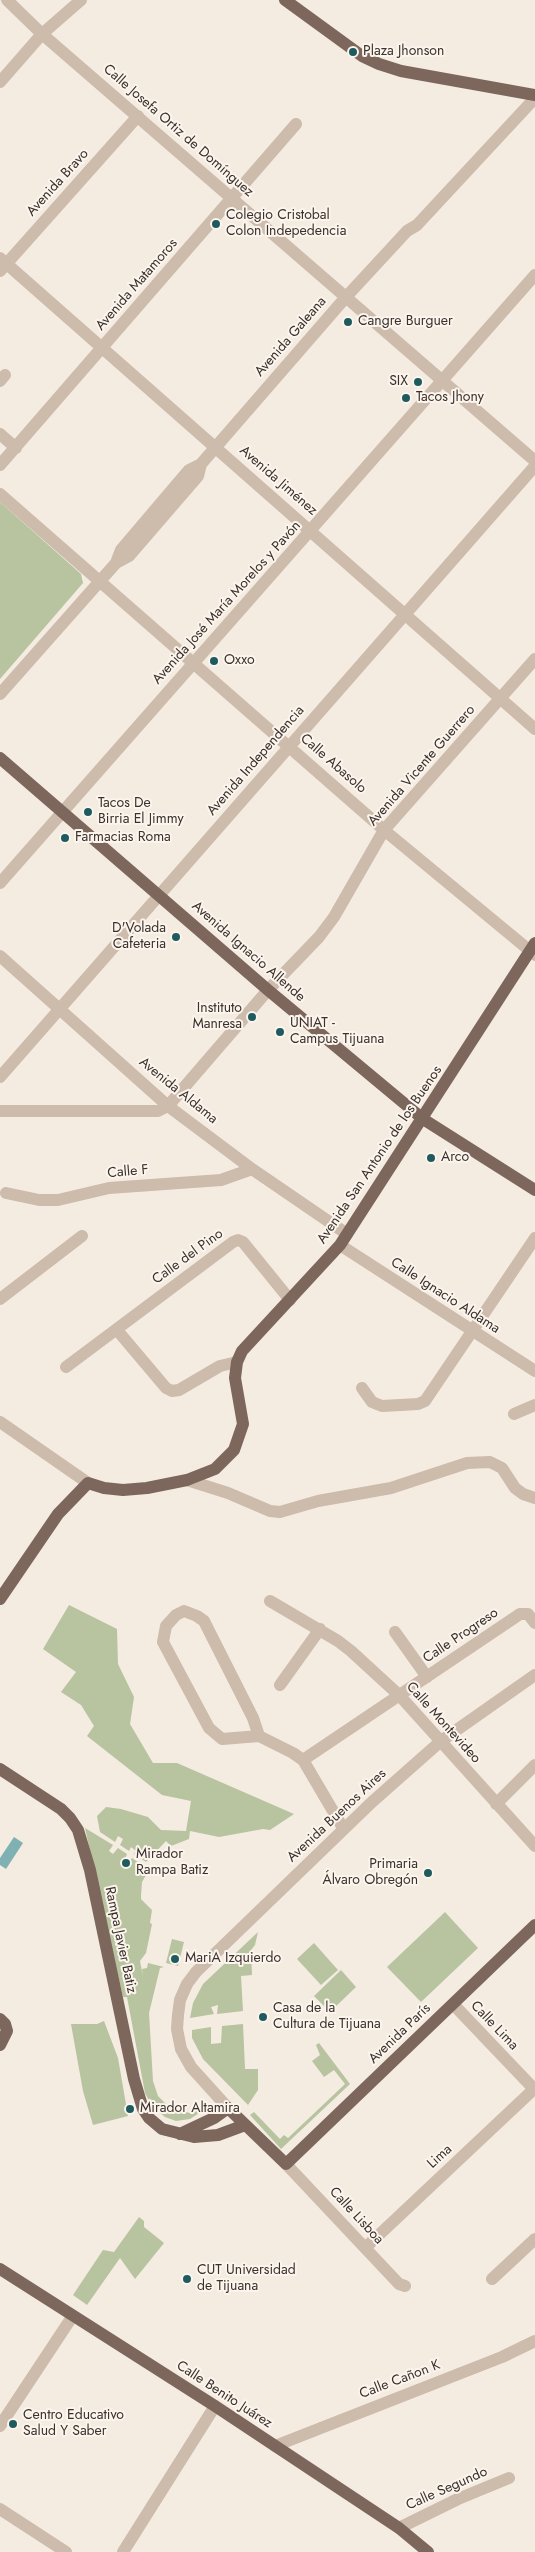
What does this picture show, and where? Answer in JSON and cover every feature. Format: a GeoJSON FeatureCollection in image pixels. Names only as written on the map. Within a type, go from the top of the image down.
{"type":"FeatureCollection","features":[{"type":"Feature","properties":{"kind":"main road"},"geometry":{"type":"LineString","coordinates":[[285,0],[362,56],[379,64],[401,71],[532,96]]}},
{"type":"Feature","properties":{"kind":"main road","name":"Avenida Ignacio Allende"},"geometry":{"type":"LineString","coordinates":[[0,758],[268,990],[423,1118],[535,1190]]}},
{"type":"Feature","properties":{"kind":"main road","name":"Avenida San Antonio de los Buenos"},"geometry":{"type":"LineString","coordinates":[[237,1362],[249,1343],[343,1240],[533,950]]}},
{"type":"Feature","properties":{"kind":"main road"},"geometry":{"type":"LineString","coordinates":[[0,1599],[58,1514],[88,1483],[104,1488],[123,1490],[147,1488],[187,1480],[215,1469],[226,1460],[240,1437],[242,1424],[235,1378],[237,1362]]}},
{"type":"Feature","properties":{"kind":"main road","name":"Rampa Javier Batiz"},"geometry":{"type":"LineString","coordinates":[[0,1769],[61,1808],[78,1830],[90,1870],[134,2080],[143,2109],[149,2118],[162,2129],[194,2138],[205,2137],[245,2125]]}},
{"type":"Feature","properties":{"kind":"main road","name":"Avenida París"},"geometry":{"type":"LineString","coordinates":[[286,2164],[535,1925]]}},
{"type":"Feature","properties":{"kind":"main road"},"geometry":{"type":"LineString","coordinates":[[0,2019],[5,2024],[7,2031],[0,2045]]}},
{"type":"Feature","properties":{"kind":"main road"},"geometry":{"type":"LineString","coordinates":[[180,2134],[214,2118],[228,2108],[286,2164]]}},
{"type":"Feature","properties":{"kind":"main road","name":"Calle Benito Juárez"},"geometry":{"type":"LineString","coordinates":[[0,2269],[215,2406],[399,2528],[428,2552]]}},
{"type":"Feature","properties":{"kind":"street","name":"Calle Josefa Ortiz de Domínguez"},"geometry":{"type":"LineString","coordinates":[[7,0],[42,34],[535,460]]}},
{"type":"Feature","properties":{"kind":"street"},"geometry":{"type":"LineString","coordinates":[[0,82],[42,34],[81,0]]}},
{"type":"Feature","properties":{"kind":"street","name":"Avenida Galeana"},"geometry":{"type":"LineString","coordinates":[[0,694],[116,563],[129,556],[198,476],[201,464],[346,297],[407,231],[411,221],[532,96]]}},
{"type":"Feature","properties":{"kind":"street","name":"Avenida Bravo"},"geometry":{"type":"LineString","coordinates":[[2,264],[138,116]]}},
{"type":"Feature","properties":{"kind":"street","name":"Avenida Matamoros"},"geometry":{"type":"LineString","coordinates":[[0,466],[296,124]]}},
{"type":"Feature","properties":{"kind":"street","name":"Avenida Jiménez"},"geometry":{"type":"LineString","coordinates":[[2,264],[216,447],[535,729]]}},
{"type":"Feature","properties":{"kind":"street","name":"Avenida José María Morelos y Pavón"},"geometry":{"type":"LineString","coordinates":[[0,883],[535,274]]}},
{"type":"Feature","properties":{"kind":"street"},"geometry":{"type":"LineString","coordinates":[[0,434],[16,448]]}},
{"type":"Feature","properties":{"kind":"street","name":"Avenida Independencia"},"geometry":{"type":"LineString","coordinates":[[0,1076],[535,466]]}},
{"type":"Feature","properties":{"kind":"street","name":"Calle Abasolo"},"geometry":{"type":"LineString","coordinates":[[0,494],[384,830],[533,950]]}},
{"type":"Feature","properties":{"kind":"street","name":"Avenida Vicente Guerrero"},"geometry":{"type":"LineString","coordinates":[[168,1106],[268,990],[318,937],[334,917],[384,830],[535,659]]}},
{"type":"Feature","properties":{"kind":"street","name":"Avenida Aldama"},"geometry":{"type":"LineString","coordinates":[[0,956],[168,1106],[343,1240]]}},
{"type":"Feature","properties":{"kind":"street"},"geometry":{"type":"LineString","coordinates":[[0,1111],[158,1111],[168,1106]]}},
{"type":"Feature","properties":{"kind":"street","name":"Calle F"},"geometry":{"type":"LineString","coordinates":[[6,1193],[48,1201],[109,1188],[221,1180],[252,1169]]}},
{"type":"Feature","properties":{"kind":"street"},"geometry":{"type":"LineString","coordinates":[[0,1299],[82,1236]]}},
{"type":"Feature","properties":{"kind":"street"},"geometry":{"type":"LineString","coordinates":[[362,1388],[372,1402],[382,1406],[418,1404],[425,1401],[474,1332],[535,1238]]}},
{"type":"Feature","properties":{"kind":"street","name":"Calle del Pino"},"geometry":{"type":"LineString","coordinates":[[117,1330],[232,1242],[238,1240],[243,1242],[290,1300]]}},
{"type":"Feature","properties":{"kind":"street","name":"Calle Ignacio Aldama"},"geometry":{"type":"LineString","coordinates":[[343,1240],[474,1332],[535,1371]]}},
{"type":"Feature","properties":{"kind":"street"},"geometry":{"type":"LineString","coordinates":[[66,1367],[117,1330],[166,1388],[172,1391],[179,1390],[220,1366],[237,1362]]}},
{"type":"Feature","properties":{"kind":"street"},"geometry":{"type":"LineString","coordinates":[[514,1414],[535,1405]]}},
{"type":"Feature","properties":{"kind":"street"},"geometry":{"type":"LineString","coordinates":[[0,1422],[88,1483]]}},
{"type":"Feature","properties":{"kind":"street"},"geometry":{"type":"LineString","coordinates":[[187,1480],[228,1493],[270,1511],[280,1512],[318,1501],[391,1488],[467,1462],[490,1462],[502,1468],[515,1488],[523,1494],[535,1498]]}},
{"type":"Feature","properties":{"kind":"street","name":"Calle Montevideo"},"geometry":{"type":"LineString","coordinates":[[270,1602],[320,1630],[352,1652],[400,1696],[535,1846]]}},
{"type":"Feature","properties":{"kind":"street"},"geometry":{"type":"LineString","coordinates":[[259,1736],[253,1718],[204,1622],[197,1616],[184,1612],[176,1615],[166,1626],[163,1642],[209,1728],[222,1739],[259,1736],[303,1760],[343,1828]]}},
{"type":"Feature","properties":{"kind":"street","name":"Calle Progreso"},"geometry":{"type":"LineString","coordinates":[[303,1760],[520,1614],[528,1614],[535,1623]]}},
{"type":"Feature","properties":{"kind":"street"},"geometry":{"type":"LineString","coordinates":[[280,1685],[320,1630]]}},
{"type":"Feature","properties":{"kind":"street"},"geometry":{"type":"LineString","coordinates":[[395,1632],[427,1677]]}},
{"type":"Feature","properties":{"kind":"street","name":"Avenida Buenos Aires"},"geometry":{"type":"LineString","coordinates":[[228,2108],[191,2067],[181,2049],[177,2029],[180,2000],[187,1984],[196,1972],[343,1828],[441,1741],[535,1675]]}},
{"type":"Feature","properties":{"kind":"street"},"geometry":{"type":"LineString","coordinates":[[496,1804],[535,1765]]}},
{"type":"Feature","properties":{"kind":"street","name":"Calle Lima"},"geometry":{"type":"LineString","coordinates":[[453,2004],[535,2089]]}},
{"type":"Feature","properties":{"kind":"street","name":"Lima"},"geometry":{"type":"LineString","coordinates":[[365,2248],[535,2089]]}},
{"type":"Feature","properties":{"kind":"street","name":"Calle Lisboa"},"geometry":{"type":"LineString","coordinates":[[286,2164],[399,2284],[405,2286]]}},
{"type":"Feature","properties":{"kind":"street"},"geometry":{"type":"LineString","coordinates":[[492,2279],[535,2239]]}},
{"type":"Feature","properties":{"kind":"street"},"geometry":{"type":"LineString","coordinates":[[0,2426],[72,2316]]}},
{"type":"Feature","properties":{"kind":"street","name":"Calle Cañon K"},"geometry":{"type":"LineString","coordinates":[[275,2446],[502,2357],[535,2341]]}},
{"type":"Feature","properties":{"kind":"street"},"geometry":{"type":"LineString","coordinates":[[123,2552],[215,2406]]}},
{"type":"Feature","properties":{"kind":"street","name":"Calle Segundo"},"geometry":{"type":"LineString","coordinates":[[399,2528],[458,2499],[509,2478]]}},
{"type":"Feature","properties":{"kind":"street"},"geometry":{"type":"LineString","coordinates":[[0,2509],[66,2552]]}},
{"type":"Feature","properties":{"kind":"green space"},"geometry":{"type":"Polygon","coordinates":[[[0,502],[81,574],[83,583],[0,679],[0,502]]]}},
{"type":"Feature","properties":{"kind":"green space"},"geometry":{"type":"Polygon","coordinates":[[[69,1605],[117,1629],[118,1664],[134,1697],[130,1724],[153,1763],[177,1763],[294,1814],[270,1830],[263,1829],[219,1837],[190,1831],[189,1839],[171,1846],[166,1841],[146,1862],[134,1854],[136,1851],[131,1847],[129,1851],[120,1845],[123,1839],[118,1836],[115,1842],[100,1832],[97,1816],[106,1807],[121,1809],[148,1817],[161,1830],[186,1831],[191,1801],[162,1795],[87,1736],[94,1726],[81,1705],[61,1692],[76,1672],[43,1649],[69,1605]]]}},
{"type":"Feature","properties":{"kind":"green space"},"geometry":{"type":"Polygon","coordinates":[[[85,1828],[113,1845],[109,1851],[113,1854],[118,1848],[127,1854],[123,1864],[126,1867],[132,1858],[149,1870],[142,1882],[141,1896],[141,1899],[152,1910],[150,1923],[152,1924],[146,1953],[140,1961],[143,1977],[142,1969],[147,1968],[148,1963],[164,1967],[160,1968],[149,2013],[153,2081],[158,2096],[170,2108],[190,2113],[201,2110],[209,2104],[210,2106],[190,2119],[176,2121],[165,2117],[152,2106],[145,2093],[127,1997],[123,1997],[85,1828]]]}},
{"type":"Feature","properties":{"kind":"green space"},"geometry":{"type":"Polygon","coordinates":[[[445,1912],[478,1948],[421,2002],[387,1967],[445,1912]]]}},
{"type":"Feature","properties":{"kind":"green space"},"geometry":{"type":"Polygon","coordinates":[[[258,1932],[255,1945],[251,1950],[252,1975],[241,1976],[243,2011],[217,2014],[218,2005],[211,2007],[214,2014],[190,2018],[193,2003],[203,1984],[258,1932]]]}},
{"type":"Feature","properties":{"kind":"green space"},"geometry":{"type":"Polygon","coordinates":[[[172,1939],[184,1942],[178,1966],[166,1963],[172,1939]]]}},
{"type":"Feature","properties":{"kind":"green space"},"geometry":{"type":"Polygon","coordinates":[[[314,1943],[338,1970],[321,1985],[297,1959],[314,1943]]]}},
{"type":"Feature","properties":{"kind":"green space"},"geometry":{"type":"Polygon","coordinates":[[[341,1970],[356,1987],[330,2012],[314,1996],[341,1970]]]}},
{"type":"Feature","properties":{"kind":"green space"},"geometry":{"type":"Polygon","coordinates":[[[104,2021],[118,2058],[128,2116],[93,2125],[83,2091],[71,2024],[97,2024],[104,2021]]]}},
{"type":"Feature","properties":{"kind":"green space"},"geometry":{"type":"Polygon","coordinates":[[[243,2024],[245,2069],[258,2069],[258,2090],[248,2105],[203,2059],[192,2038],[192,2030],[211,2027],[211,2044],[221,2043],[222,2026],[243,2024]]]}},
{"type":"Feature","properties":{"kind":"green space"},"geometry":{"type":"Polygon","coordinates":[[[319,2043],[350,2084],[281,2149],[250,2115],[254,2112],[280,2139],[284,2135],[288,2138],[345,2084],[334,2070],[324,2077],[312,2061],[320,2055],[316,2045],[319,2043]]]}},
{"type":"Feature","properties":{"kind":"green space"},"geometry":{"type":"Polygon","coordinates":[[[139,2217],[144,2221],[144,2227],[164,2243],[135,2279],[120,2258],[87,2305],[73,2295],[103,2250],[114,2252],[139,2217]]]}},
{"type":"Feature","properties":{"kind":"water"},"geometry":{"type":"Polygon","coordinates":[[[14,1837],[23,1843],[6,1869],[0,1865],[0,1858],[14,1837]]]}},
{"type":"Feature","properties":{"kind":"place","name":"Plaza Jhonson"},"geometry":{"type":"Point","coordinates":[353,52]}},
{"type":"Feature","properties":{"kind":"place","name":"Colegio Cristobal Colon Indepedencia"},"geometry":{"type":"Point","coordinates":[216,224]}},
{"type":"Feature","properties":{"kind":"place","name":"Cangre Burguer"},"geometry":{"type":"Point","coordinates":[348,322]}},
{"type":"Feature","properties":{"kind":"place","name":"SIX"},"geometry":{"type":"Point","coordinates":[418,382]}},
{"type":"Feature","properties":{"kind":"place","name":"Tacos Jhony"},"geometry":{"type":"Point","coordinates":[406,398]}},
{"type":"Feature","properties":{"kind":"place","name":"Oxxo"},"geometry":{"type":"Point","coordinates":[214,661]}},
{"type":"Feature","properties":{"kind":"place","name":"Tacos De Birria El Jimmy"},"geometry":{"type":"Point","coordinates":[88,812]}},
{"type":"Feature","properties":{"kind":"place","name":"Farmacias Roma"},"geometry":{"type":"Point","coordinates":[65,838]}},
{"type":"Feature","properties":{"kind":"place","name":"D'Volada Cafeteria"},"geometry":{"type":"Point","coordinates":[176,937]}},
{"type":"Feature","properties":{"kind":"place","name":"Instituto Manresa"},"geometry":{"type":"Point","coordinates":[252,1017]}},
{"type":"Feature","properties":{"kind":"place","name":"UNIAT - Campus Tijuana"},"geometry":{"type":"Point","coordinates":[280,1032]}},
{"type":"Feature","properties":{"kind":"place","name":"Arco"},"geometry":{"type":"Point","coordinates":[431,1158]}},
{"type":"Feature","properties":{"kind":"place","name":"Mirador Rampa Batiz"},"geometry":{"type":"Point","coordinates":[126,1863]}},
{"type":"Feature","properties":{"kind":"place","name":"Primaria Álvaro Obregón"},"geometry":{"type":"Point","coordinates":[428,1873]}},
{"type":"Feature","properties":{"kind":"place","name":"MariA Izquierdo"},"geometry":{"type":"Point","coordinates":[175,1959]}},
{"type":"Feature","properties":{"kind":"place","name":"Casa de la Cultura de Tijuana"},"geometry":{"type":"Point","coordinates":[263,2017]}},
{"type":"Feature","properties":{"kind":"place","name":"Mirador Altamira"},"geometry":{"type":"Point","coordinates":[130,2109]}},
{"type":"Feature","properties":{"kind":"place","name":"CUT Universidad de Tijuana"},"geometry":{"type":"Point","coordinates":[187,2279]}},
{"type":"Feature","properties":{"kind":"place","name":"Centro Educativo Salud Y Saber"},"geometry":{"type":"Point","coordinates":[13,2424]}}]}
